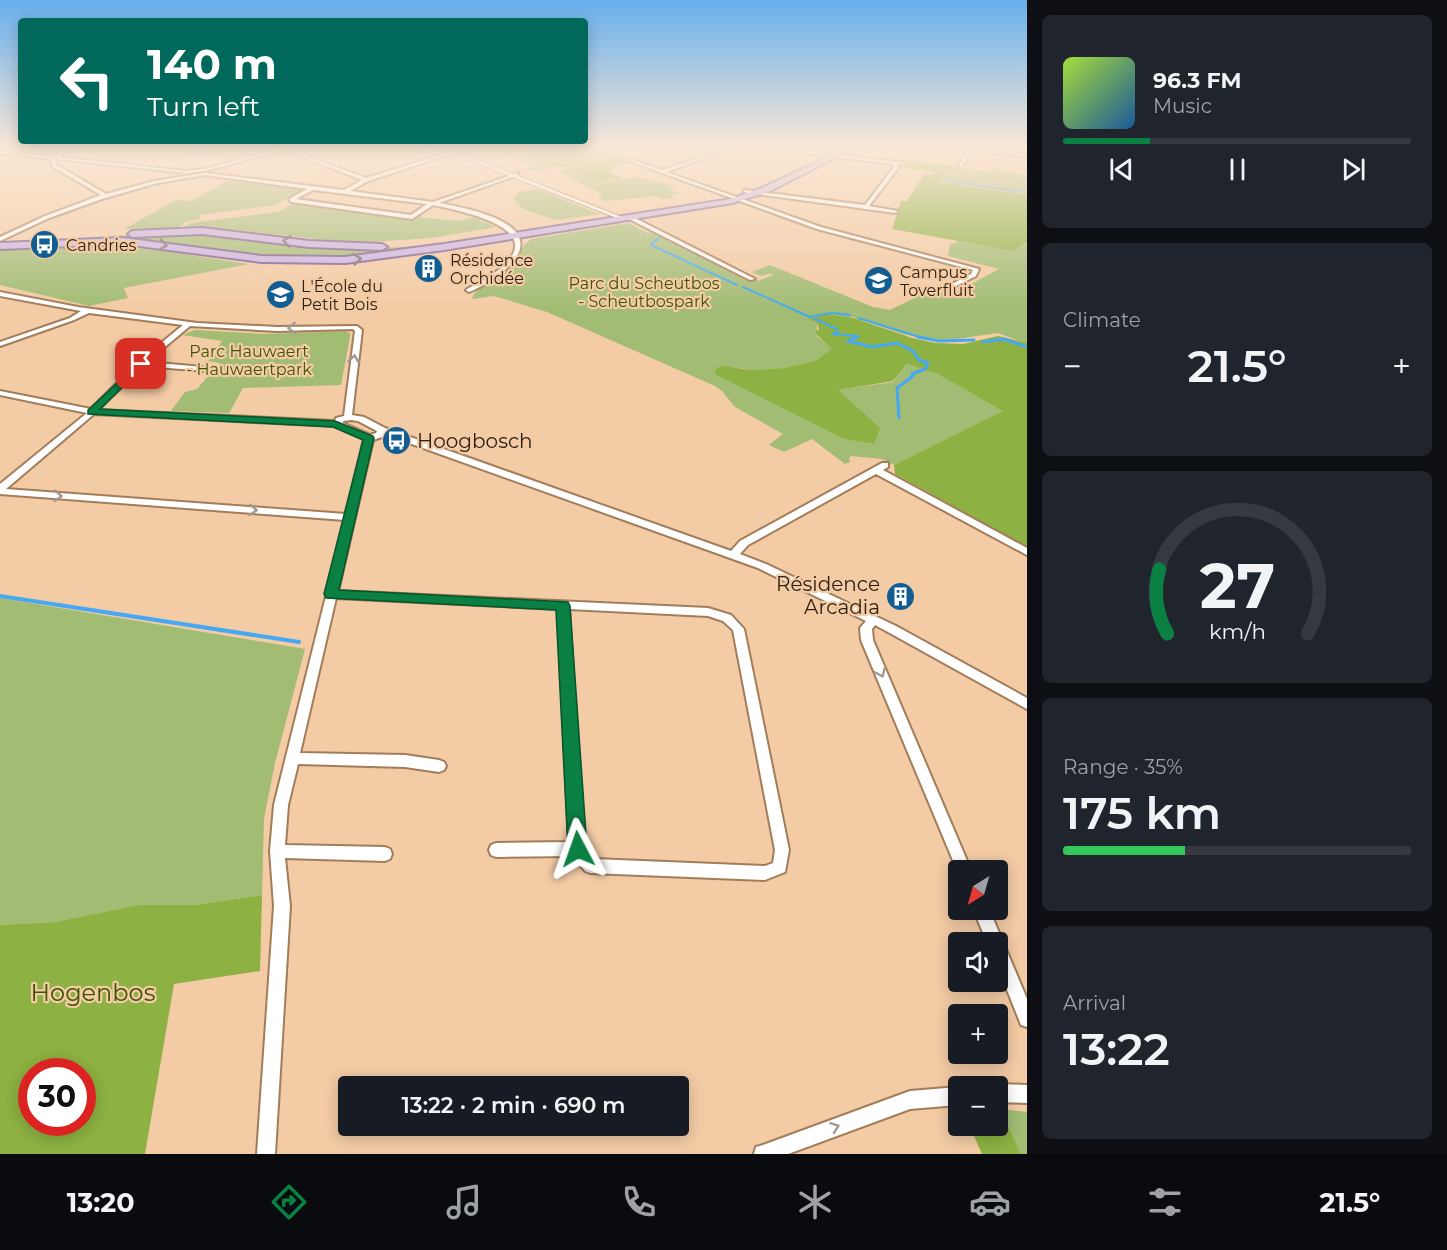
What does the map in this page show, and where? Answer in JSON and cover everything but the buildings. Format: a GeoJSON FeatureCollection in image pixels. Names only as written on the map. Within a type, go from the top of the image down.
{"type":"FeatureCollection","features":[{"type":"Feature","properties":{"kind":"main road"},"geometry":{"type":"LineString","coordinates":[[0,240],[202,231],[318,245],[383,247],[514,233],[621,217],[698,202]]}},
{"type":"Feature","properties":{"kind":"main road"},"geometry":{"type":"LineString","coordinates":[[0,246],[123,242],[261,259],[317,261],[375,257],[514,233],[725,202]]}},
{"type":"Feature","properties":{"kind":"street"},"geometry":{"type":"LineString","coordinates":[[0,240],[92,202]]}},
{"type":"Feature","properties":{"kind":"street"},"geometry":{"type":"LineString","coordinates":[[304,202],[407,217],[439,202]]}},
{"type":"Feature","properties":{"kind":"street"},"geometry":{"type":"LineString","coordinates":[[417,202],[487,218],[514,233],[519,244],[511,261],[488,281],[470,290]]}},
{"type":"Feature","properties":{"kind":"street"},"geometry":{"type":"LineString","coordinates":[[583,202],[621,217],[752,279]]}},
{"type":"Feature","properties":{"kind":"street"},"geometry":{"type":"LineString","coordinates":[[743,202],[819,228],[976,269],[974,275],[946,289]]}},
{"type":"Feature","properties":{"kind":"street"},"geometry":{"type":"LineString","coordinates":[[826,202],[895,211]]}},
{"type":"Feature","properties":{"kind":"street"},"geometry":{"type":"LineString","coordinates":[[866,207],[870,202]]}},
{"type":"Feature","properties":{"kind":"street"},"geometry":{"type":"LineString","coordinates":[[0,294],[87,311],[188,324],[277,329],[350,325],[358,330],[348,416]]}},
{"type":"Feature","properties":{"kind":"street"},"geometry":{"type":"LineString","coordinates":[[0,344],[72,319],[87,311]]}},
{"type":"Feature","properties":{"kind":"street"},"geometry":{"type":"LineString","coordinates":[[0,490],[92,412],[141,364],[188,324]]}},
{"type":"Feature","properties":{"kind":"street"},"geometry":{"type":"LineString","coordinates":[[141,364],[203,369]]}},
{"type":"Feature","properties":{"kind":"street"},"geometry":{"type":"LineString","coordinates":[[0,393],[92,412],[339,424],[369,438],[379,435],[382,430]]}},
{"type":"Feature","properties":{"kind":"street"},"geometry":{"type":"LineString","coordinates":[[339,424],[339,420],[348,416],[357,416],[382,430],[735,555],[814,590],[873,620],[1027,704]]}},
{"type":"Feature","properties":{"kind":"street"},"geometry":{"type":"LineString","coordinates":[[266,1154],[282,906],[277,851],[281,805],[369,438]]}},
{"type":"Feature","properties":{"kind":"street"},"geometry":{"type":"LineString","coordinates":[[735,555],[744,543],[881,467],[1027,552]]}},
{"type":"Feature","properties":{"kind":"street"},"geometry":{"type":"LineString","coordinates":[[0,490],[349,517]]}},
{"type":"Feature","properties":{"kind":"street"},"geometry":{"type":"LineString","coordinates":[[331,594],[708,612],[727,618],[738,629],[782,850],[780,867],[765,873],[590,866],[578,849],[563,606]]}},
{"type":"Feature","properties":{"kind":"street"},"geometry":{"type":"LineString","coordinates":[[873,620],[866,628],[867,640],[960,860]]}},
{"type":"Feature","properties":{"kind":"street"},"geometry":{"type":"LineString","coordinates":[[291,758],[405,761],[439,766]]}},
{"type":"Feature","properties":{"kind":"street"},"geometry":{"type":"LineString","coordinates":[[496,850],[578,849]]}},
{"type":"Feature","properties":{"kind":"street"},"geometry":{"type":"LineString","coordinates":[[277,851],[385,854]]}},
{"type":"Feature","properties":{"kind":"street"},"geometry":{"type":"LineString","coordinates":[[1008,973],[1027,1019]]}},
{"type":"Feature","properties":{"kind":"street"},"geometry":{"type":"LineString","coordinates":[[1008,1093],[1027,1094]]}},
{"type":"Feature","properties":{"kind":"street"},"geometry":{"type":"LineString","coordinates":[[763,1154],[910,1100],[948,1097]]}},
{"type":"Feature","properties":{"kind":"green space"},"geometry":{"type":"Polygon","coordinates":[[[173,202],[281,202],[275,205],[199,215],[200,219],[185,222],[178,228],[124,229],[173,202]]]}},
{"type":"Feature","properties":{"kind":"green space"},"geometry":{"type":"Polygon","coordinates":[[[569,202],[600,214],[556,220],[525,210],[516,203],[569,202]]]}},
{"type":"Feature","properties":{"kind":"green space"},"geometry":{"type":"Polygon","coordinates":[[[901,202],[1027,202],[1027,243],[1013,251],[892,229],[901,202]]]}},
{"type":"Feature","properties":{"kind":"green space"},"geometry":{"type":"Polygon","coordinates":[[[295,203],[413,219],[416,217],[460,221],[473,217],[496,227],[430,238],[355,243],[235,230],[183,228],[190,223],[278,212],[295,203]]]}},
{"type":"Feature","properties":{"kind":"green space","name":"Parc du Scheutbos - Scheutbospark"},"geometry":{"type":"Polygon","coordinates":[[[629,223],[647,233],[652,232],[747,281],[757,281],[773,275],[771,273],[761,276],[752,272],[770,265],[873,307],[890,310],[931,290],[951,295],[999,269],[948,256],[950,245],[958,241],[1013,251],[1027,244],[1027,344],[998,333],[949,340],[954,342],[940,342],[903,334],[853,317],[817,323],[817,336],[833,349],[815,361],[784,368],[751,370],[734,367],[844,439],[874,444],[837,390],[893,382],[907,364],[938,374],[1004,411],[894,465],[882,459],[851,456],[850,462],[845,464],[812,439],[784,452],[769,445],[783,434],[735,407],[715,386],[547,312],[494,296],[472,299],[480,288],[506,270],[523,246],[531,239],[629,223]]]}},
{"type":"Feature","properties":{"kind":"green space"},"geometry":{"type":"Polygon","coordinates":[[[198,232],[374,248],[432,246],[346,259],[273,259],[162,244],[86,240],[87,237],[198,232]]]}},
{"type":"Feature","properties":{"kind":"green space"},"geometry":{"type":"Polygon","coordinates":[[[75,246],[141,249],[249,264],[124,288],[128,298],[89,306],[0,285],[0,250],[75,246]]]}},
{"type":"Feature","properties":{"kind":"green space","name":"Parc du Scheutbos - Scheutbospark"},"geometry":{"type":"Polygon","coordinates":[[[824,314],[854,318],[912,338],[935,343],[963,344],[998,336],[1027,343],[1027,547],[895,474],[894,465],[1003,411],[938,374],[907,364],[893,381],[838,390],[880,428],[874,444],[844,439],[715,374],[716,368],[723,366],[751,370],[784,368],[815,361],[832,349],[815,333],[819,329],[817,323],[809,319],[824,314]]]}},
{"type":"Feature","properties":{"kind":"green space","name":"Parc Hauwaert - Hauwaertpark"},"geometry":{"type":"Polygon","coordinates":[[[195,330],[264,334],[345,331],[350,333],[350,337],[341,385],[243,388],[229,413],[171,411],[185,392],[197,389],[209,375],[221,367],[219,363],[208,361],[222,341],[182,335],[195,330]]]}},
{"type":"Feature","properties":{"kind":"green space"},"geometry":{"type":"Polygon","coordinates":[[[0,598],[305,649],[275,763],[264,818],[262,895],[196,905],[138,905],[55,922],[0,925],[0,598]]]}},
{"type":"Feature","properties":{"kind":"green space","name":"Hogenbos"},"geometry":{"type":"Polygon","coordinates":[[[262,895],[260,971],[174,984],[145,1154],[0,1154],[0,925],[55,922],[138,905],[196,905],[262,895]]]}},
{"type":"Feature","properties":{"kind":"green space"},"geometry":{"type":"Polygon","coordinates":[[[1008,1110],[1027,1112],[1027,1154],[1021,1154],[1008,1125],[1008,1110]]]}},
{"type":"Feature","properties":{"kind":"green space"},"geometry":{"type":"Polygon","coordinates":[[[1008,1125],[1021,1154],[982,1154],[974,1136],[1008,1136],[1008,1125]]]}},
{"type":"Feature","properties":{"kind":"waterway"},"geometry":{"type":"LineString","coordinates":[[659,238],[651,245],[737,285]]}},
{"type":"Feature","properties":{"kind":"waterway"},"geometry":{"type":"LineString","coordinates":[[743,287],[810,317]]}},
{"type":"Feature","properties":{"kind":"waterway"},"geometry":{"type":"LineString","coordinates":[[810,317],[832,313],[850,315]]}},
{"type":"Feature","properties":{"kind":"waterway"},"geometry":{"type":"LineString","coordinates":[[858,318],[922,338]]}},
{"type":"Feature","properties":{"kind":"waterway"},"geometry":{"type":"LineString","coordinates":[[815,319],[837,329],[838,332],[832,334],[859,336],[857,337]]}},
{"type":"Feature","properties":{"kind":"waterway"},"geometry":{"type":"LineString","coordinates":[[853,339],[857,337]]}},
{"type":"Feature","properties":{"kind":"waterway"},"geometry":{"type":"LineString","coordinates":[[857,337],[848,341],[872,347],[897,343],[913,351],[919,360],[928,363],[925,369],[912,374],[913,376],[897,388],[899,418]]}},
{"type":"Feature","properties":{"kind":"waterway"},"geometry":{"type":"LineString","coordinates":[[918,337],[922,338]]}},
{"type":"Feature","properties":{"kind":"waterway"},"geometry":{"type":"LineString","coordinates":[[922,338],[939,341],[974,340]]}},
{"type":"Feature","properties":{"kind":"waterway"},"geometry":{"type":"LineString","coordinates":[[922,338],[926,339]]}},
{"type":"Feature","properties":{"kind":"waterway"},"geometry":{"type":"LineString","coordinates":[[983,342],[1004,339],[1027,347]]}},
{"type":"Feature","properties":{"kind":"waterway"},"geometry":{"type":"LineString","coordinates":[[0,596],[299,642]]}},
{"type":"Feature","properties":{"kind":"place","name":"Candries"},"geometry":{"type":"Point","coordinates":[45,245]}},
{"type":"Feature","properties":{"kind":"place","name":"Résidence Orchidée"},"geometry":{"type":"Point","coordinates":[429,269]}},
{"type":"Feature","properties":{"kind":"place","name":"Campus Toverfluit"},"geometry":{"type":"Point","coordinates":[879,281]}},
{"type":"Feature","properties":{"kind":"place","name":"L'École du Petit Bois"},"geometry":{"type":"Point","coordinates":[280,295]}},
{"type":"Feature","properties":{"kind":"place","name":"Hoogbosch"},"geometry":{"type":"Point","coordinates":[396,441]}},
{"type":"Feature","properties":{"kind":"place","name":"Résidence Arcadia"},"geometry":{"type":"Point","coordinates":[901,596]}},
{"type":"Feature","properties":{"kind":"route"},"geometry":{"type":"LineString","coordinates":[[141,364],[92,412],[339,424],[360,436],[369,438],[331,594],[563,606],[578,849]]}}]}
